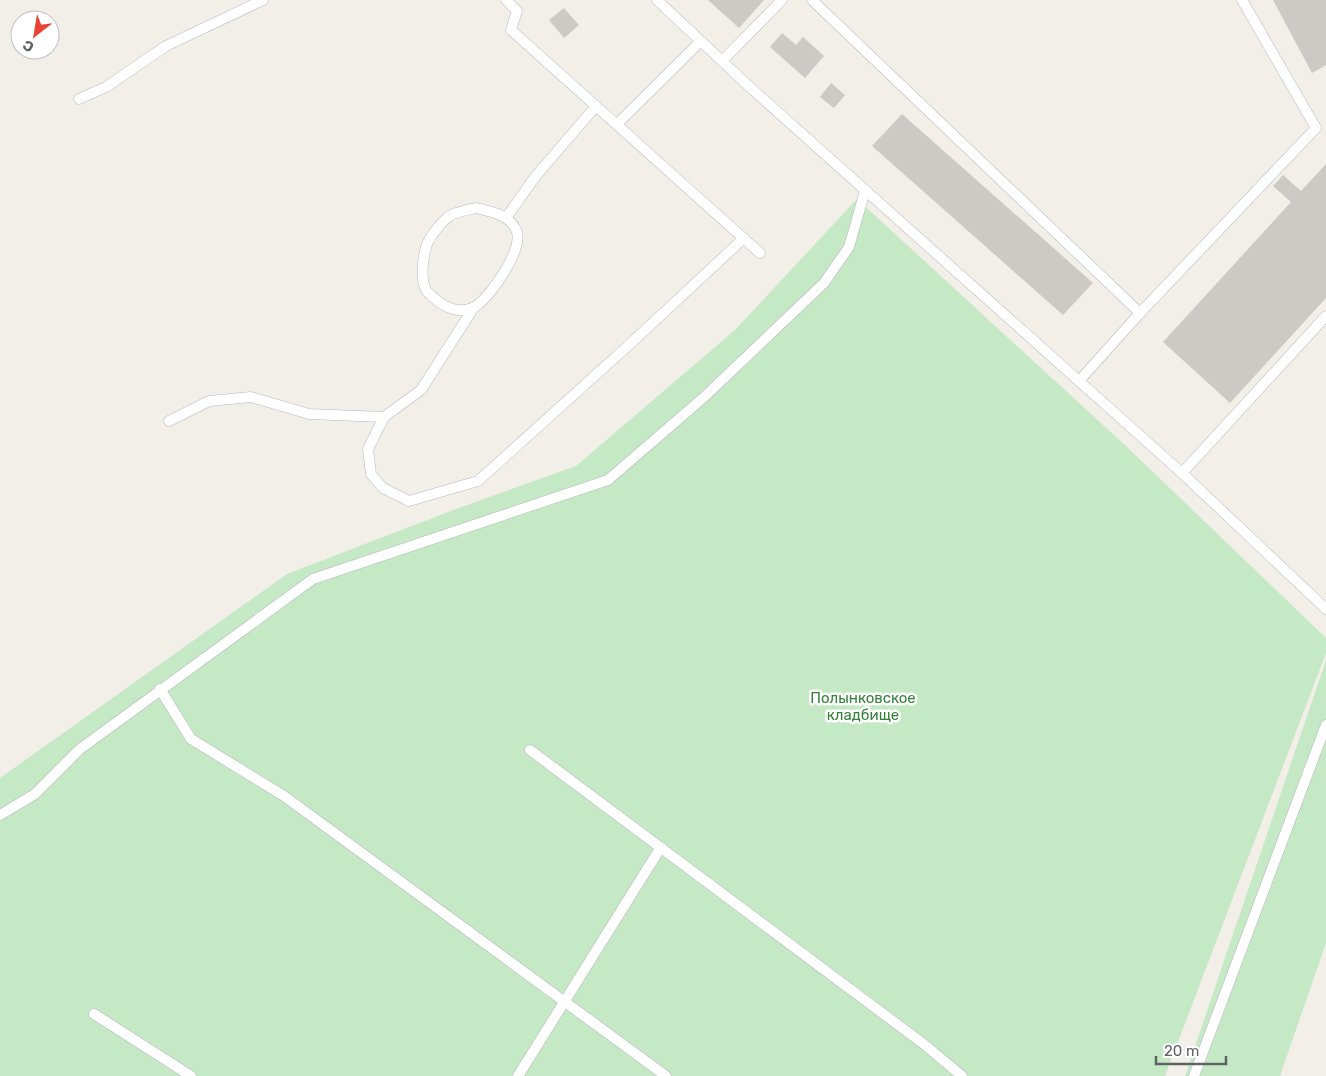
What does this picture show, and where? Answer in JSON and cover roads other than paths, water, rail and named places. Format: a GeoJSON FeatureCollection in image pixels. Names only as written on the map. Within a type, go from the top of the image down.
{"type":"FeatureCollection","features":[{"type":"Feature","properties":{"kind":"lane"},"geometry":{"type":"LineString","coordinates":[[79,99],[106,87],[166,46],[263,0]]}},
{"type":"Feature","properties":{"kind":"lane"},"geometry":{"type":"LineString","coordinates":[[506,0],[517,11],[511,30],[760,253]]}},
{"type":"Feature","properties":{"kind":"lane"},"geometry":{"type":"LineString","coordinates":[[657,0],[865,191],[1182,473],[1326,608]]}},
{"type":"Feature","properties":{"kind":"lane"},"geometry":{"type":"LineString","coordinates":[[722,61],[782,0]]}},
{"type":"Feature","properties":{"kind":"lane"},"geometry":{"type":"LineString","coordinates":[[812,0],[1140,313]]}},
{"type":"Feature","properties":{"kind":"lane"},"geometry":{"type":"LineString","coordinates":[[1242,0],[1316,128]]}},
{"type":"Feature","properties":{"kind":"lane"},"geometry":{"type":"LineString","coordinates":[[617,124],[701,42]]}},
{"type":"Feature","properties":{"kind":"lane"},"geometry":{"type":"LineString","coordinates":[[506,218],[535,177],[596,106]]}},
{"type":"Feature","properties":{"kind":"lane"},"geometry":{"type":"LineString","coordinates":[[1079,381],[1140,313],[1316,128],[1326,123]]}},
{"type":"Feature","properties":{"kind":"lane"},"geometry":{"type":"LineString","coordinates":[[0,815],[34,794],[80,748],[313,579],[608,480],[703,398],[824,283],[849,247],[865,191]]}},
{"type":"Feature","properties":{"kind":"lane"},"geometry":{"type":"LineString","coordinates":[[474,307],[458,311],[444,307],[426,289],[422,275],[428,242],[448,216],[476,208],[493,211],[506,218],[516,231],[517,243],[509,264],[486,297],[474,307],[421,390],[384,417],[368,449],[371,474],[384,488],[410,501],[478,481],[744,238]]}},
{"type":"Feature","properties":{"kind":"lane"},"geometry":{"type":"LineString","coordinates":[[1182,473],[1326,316]]}},
{"type":"Feature","properties":{"kind":"lane"},"geometry":{"type":"LineString","coordinates":[[170,421],[210,401],[251,397],[309,414],[384,417]]}},
{"type":"Feature","properties":{"kind":"lane"},"geometry":{"type":"LineString","coordinates":[[160,690],[191,739],[284,796],[666,1076]]}},
{"type":"Feature","properties":{"kind":"lane"},"geometry":{"type":"LineString","coordinates":[[1194,1076],[1326,725]]}},
{"type":"Feature","properties":{"kind":"lane"},"geometry":{"type":"LineString","coordinates":[[530,750],[925,1045],[962,1076]]}},
{"type":"Feature","properties":{"kind":"lane"},"geometry":{"type":"LineString","coordinates":[[518,1076],[661,847]]}},
{"type":"Feature","properties":{"kind":"lane"},"geometry":{"type":"LineString","coordinates":[[94,1014],[191,1076]]}},
{"type":"Feature","properties":{"kind":"park label","name":"Полынковское кладбище"},"geometry":{"type":"Point","coordinates":[863,706]}}]}
